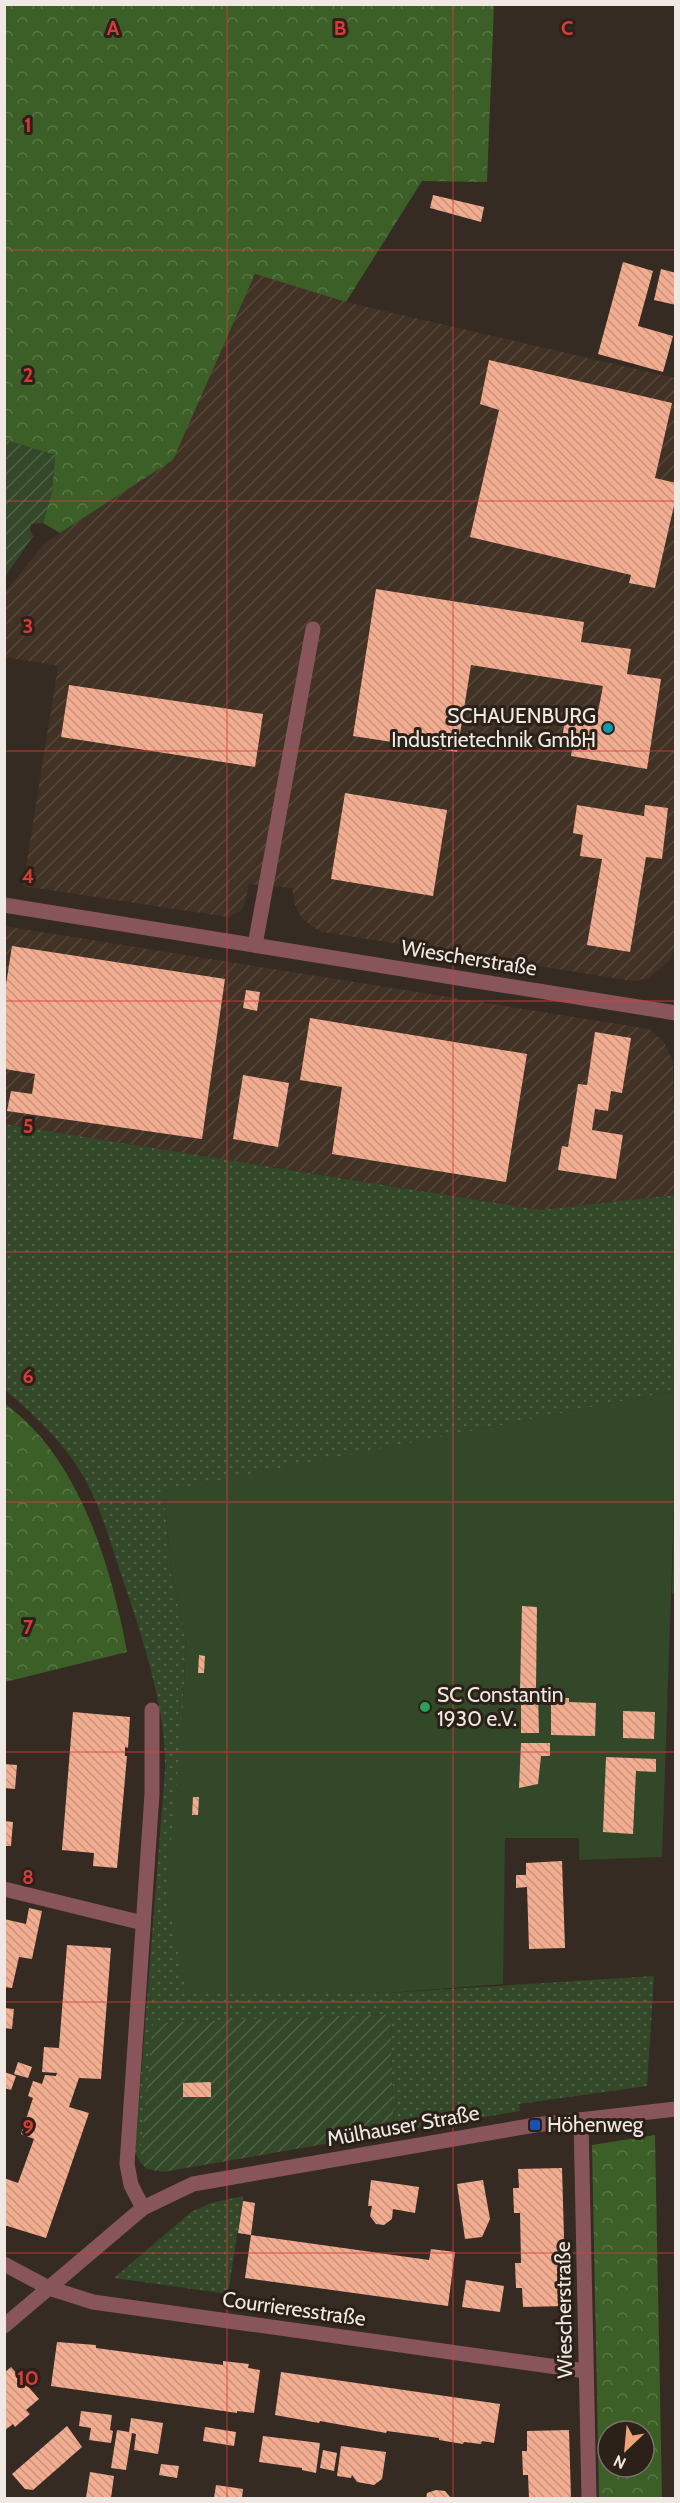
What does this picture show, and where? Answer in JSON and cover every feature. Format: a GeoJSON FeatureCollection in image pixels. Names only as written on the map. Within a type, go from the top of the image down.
{"type":"FeatureCollection","features":[{"type":"Feature","properties":{"kind":"street"},"geometry":{"type":"LineString","coordinates":[[255,945],[313,629]]}},
{"type":"Feature","properties":{"kind":"street","name":"Wiescherstraße"},"geometry":{"type":"LineString","coordinates":[[4,905],[675,1013]]}},
{"type":"Feature","properties":{"kind":"street"},"geometry":{"type":"LineString","coordinates":[[143,2208],[131,2185],[127,2164],[152,1783],[152,1710]]}},
{"type":"Feature","properties":{"kind":"street"},"geometry":{"type":"LineString","coordinates":[[4,1889],[143,1923]]}},
{"type":"Feature","properties":{"kind":"street","name":"Mülhauser Straße"},"geometry":{"type":"LineString","coordinates":[[4,2326],[143,2208],[194,2184],[512,2128],[675,2109]]}},
{"type":"Feature","properties":{"kind":"street","name":"Wiescherstraße"},"geometry":{"type":"LineString","coordinates":[[581,2120],[589,2499]]}},
{"type":"Feature","properties":{"kind":"street","name":"Courrieresstraße"},"geometry":{"type":"LineString","coordinates":[[4,2264],[49,2288],[93,2302],[586,2371]]}},
{"type":"Feature","properties":{"kind":"shaded area"},"geometry":{"type":"Polygon","coordinates":[[[255,274],[346,302],[675,378],[676,946],[669,961],[649,978],[633,981],[323,932],[302,918],[295,905],[292,888],[249,884],[244,906],[239,912],[228,917],[23,886],[58,666],[5,657],[4,593],[45,543],[173,460],[255,274]]]}},
{"type":"Feature","properties":{"kind":"shaded area"},"geometry":{"type":"Polygon","coordinates":[[[4,926],[649,1029],[664,1042],[673,1062],[675,1195],[539,1210],[5,1124],[4,926]]]}},
{"type":"Feature","properties":{"kind":"green space"},"geometry":{"type":"Polygon","coordinates":[[[4,5],[494,5],[487,182],[422,181],[346,302],[255,274],[173,460],[60,533],[43,523],[52,491],[55,455],[5,440],[4,5]]]}},
{"type":"Feature","properties":{"kind":"green space"},"geometry":{"type":"Polygon","coordinates":[[[5,440],[55,455],[52,491],[43,523],[31,524],[30,530],[33,536],[5,577],[5,440]]]}},
{"type":"Feature","properties":{"kind":"green space"},"geometry":{"type":"Polygon","coordinates":[[[4,1124],[539,1210],[675,1195],[676,1592],[672,1594],[675,1477],[674,1391],[164,1492],[171,1573],[186,1638],[182,1728],[186,1989],[388,1993],[654,1976],[647,2086],[519,2104],[520,2111],[394,2132],[390,2014],[154,2023],[140,2162],[135,2153],[165,1770],[162,1721],[144,1644],[107,1530],[91,1491],[77,1466],[53,1435],[5,1390],[4,1124]]]}},
{"type":"Feature","properties":{"kind":"green space","name":"SC Constantin 1930 e.V."},"geometry":{"type":"Polygon","coordinates":[[[674,1391],[675,1477],[662,1857],[579,1860],[579,1838],[505,1838],[503,1984],[388,1993],[186,1990],[166,1891],[182,1728],[186,1638],[171,1573],[164,1491],[674,1391]]]}},
{"type":"Feature","properties":{"kind":"green space"},"geometry":{"type":"Polygon","coordinates":[[[4,1403],[30,1426],[53,1452],[88,1515],[112,1584],[127,1652],[5,1682],[4,1403]]]}},
{"type":"Feature","properties":{"kind":"green space"},"geometry":{"type":"Polygon","coordinates":[[[390,2014],[394,2132],[163,2172],[147,2169],[140,2162],[153,2023],[390,2014]]]}},
{"type":"Feature","properties":{"kind":"green space"},"geometry":{"type":"Polygon","coordinates":[[[655,2135],[662,2498],[599,2498],[599,2479],[656,2479],[656,2419],[597,2419],[592,2145],[655,2135]]]}},
{"type":"Feature","properties":{"kind":"green space"},"geometry":{"type":"Polygon","coordinates":[[[243,2196],[228,2294],[114,2278],[191,2212],[211,2203],[243,2196]]]}},
{"type":"Feature","properties":{"kind":"building"},"geometry":{"type":"Polygon","coordinates":[[[433,195],[484,207],[481,222],[430,208],[433,195]]]}},
{"type":"Feature","properties":{"kind":"building"},"geometry":{"type":"Polygon","coordinates":[[[623,262],[653,271],[638,326],[673,336],[663,372],[598,354],[623,262]]]}},
{"type":"Feature","properties":{"kind":"building"},"geometry":{"type":"Polygon","coordinates":[[[661,269],[676,273],[676,305],[654,300],[661,269]]]}},
{"type":"Feature","properties":{"kind":"building"},"geometry":{"type":"Polygon","coordinates":[[[489,360],[672,403],[655,478],[676,483],[676,497],[655,588],[629,583],[631,575],[470,537],[499,410],[480,404],[489,360]]]}},
{"type":"Feature","properties":{"kind":"building"},"geometry":{"type":"Polygon","coordinates":[[[376,589],[584,622],[581,642],[631,649],[627,674],[661,679],[647,769],[571,756],[573,742],[562,740],[566,712],[597,717],[603,686],[471,665],[457,752],[353,736],[376,589]]]}},
{"type":"Feature","properties":{"kind":"building"},"geometry":{"type":"Polygon","coordinates":[[[69,685],[263,714],[255,767],[61,737],[69,685]]]}},
{"type":"Feature","properties":{"kind":"building"},"geometry":{"type":"Polygon","coordinates":[[[345,793],[447,810],[433,896],[331,879],[345,793]]]}},
{"type":"Feature","properties":{"kind":"building"},"geometry":{"type":"Polygon","coordinates":[[[577,805],[644,816],[645,805],[668,808],[662,859],[646,857],[630,952],[587,945],[602,859],[580,856],[583,835],[573,833],[577,805]]]}},
{"type":"Feature","properties":{"kind":"building"},"geometry":{"type":"Polygon","coordinates":[[[12,946],[225,979],[202,1139],[7,1111],[11,1091],[32,1094],[35,1074],[5,1069],[5,991],[12,946]]]}},
{"type":"Feature","properties":{"kind":"building"},"geometry":{"type":"Polygon","coordinates":[[[246,990],[260,992],[257,1011],[243,1008],[246,990]]]}},
{"type":"Feature","properties":{"kind":"building"},"geometry":{"type":"Polygon","coordinates":[[[310,1018],[527,1054],[506,1182],[332,1154],[342,1087],[300,1080],[310,1018]]]}},
{"type":"Feature","properties":{"kind":"building"},"geometry":{"type":"Polygon","coordinates":[[[595,1032],[631,1038],[622,1093],[611,1091],[608,1111],[595,1109],[592,1130],[623,1135],[616,1179],[558,1170],[562,1146],[568,1147],[578,1084],[587,1085],[595,1032]]]}},
{"type":"Feature","properties":{"kind":"building"},"geometry":{"type":"Polygon","coordinates":[[[243,1075],[289,1083],[278,1147],[233,1139],[243,1075]]]}},
{"type":"Feature","properties":{"kind":"building"},"geometry":{"type":"Polygon","coordinates":[[[522,1606],[537,1607],[536,1688],[520,1688],[522,1606]]]}},
{"type":"Feature","properties":{"kind":"building"},"geometry":{"type":"Polygon","coordinates":[[[199,1655],[205,1656],[204,1673],[198,1673],[199,1655]]]}},
{"type":"Feature","properties":{"kind":"building"},"geometry":{"type":"Polygon","coordinates":[[[521,1693],[538,1693],[539,1733],[521,1733],[521,1693]]]}},
{"type":"Feature","properties":{"kind":"building"},"geometry":{"type":"Polygon","coordinates":[[[551,1698],[569,1698],[569,1702],[596,1703],[595,1736],[551,1735],[551,1698]]]}},
{"type":"Feature","properties":{"kind":"building"},"geometry":{"type":"Polygon","coordinates":[[[623,1711],[655,1712],[654,1739],[623,1738],[623,1711]]]}},
{"type":"Feature","properties":{"kind":"building"},"geometry":{"type":"Polygon","coordinates":[[[73,1712],[130,1717],[128,1748],[125,1747],[125,1756],[127,1756],[117,1868],[93,1866],[94,1853],[62,1850],[73,1712]]]}},
{"type":"Feature","properties":{"kind":"building"},"geometry":{"type":"Polygon","coordinates":[[[521,1743],[550,1743],[550,1756],[541,1756],[538,1784],[519,1788],[521,1743]]]}},
{"type":"Feature","properties":{"kind":"building"},"geometry":{"type":"Polygon","coordinates":[[[606,1757],[656,1759],[656,1772],[636,1771],[633,1834],[603,1832],[606,1757]]]}},
{"type":"Feature","properties":{"kind":"building"},"geometry":{"type":"Polygon","coordinates":[[[4,1764],[17,1765],[15,1789],[4,1788],[4,1764]]]}},
{"type":"Feature","properties":{"kind":"building"},"geometry":{"type":"Polygon","coordinates":[[[193,1797],[199,1797],[198,1815],[192,1815],[193,1797]]]}},
{"type":"Feature","properties":{"kind":"building"},"geometry":{"type":"Polygon","coordinates":[[[4,1821],[13,1822],[11,1846],[4,1846],[4,1821]]]}},
{"type":"Feature","properties":{"kind":"building"},"geometry":{"type":"Polygon","coordinates":[[[562,1861],[565,1948],[529,1949],[527,1887],[516,1888],[516,1875],[526,1875],[526,1863],[562,1861]]]}},
{"type":"Feature","properties":{"kind":"building"},"geometry":{"type":"Polygon","coordinates":[[[29,1908],[42,1911],[32,1959],[19,1957],[12,1988],[4,1987],[4,1919],[26,1924],[29,1908]]]}},
{"type":"Feature","properties":{"kind":"building"},"geometry":{"type":"Polygon","coordinates":[[[67,1945],[111,1948],[101,2079],[79,2078],[69,2107],[89,2113],[46,2238],[4,2225],[4,2178],[18,2183],[34,2139],[21,2134],[33,2098],[28,2096],[33,2081],[42,2084],[45,2075],[56,2076],[57,2073],[42,2072],[44,2047],[59,2048],[67,1945]]]}},
{"type":"Feature","properties":{"kind":"building"},"geometry":{"type":"Polygon","coordinates":[[[4,2008],[14,2009],[12,2029],[4,2028],[4,2008]]]}},
{"type":"Feature","properties":{"kind":"building"},"geometry":{"type":"Polygon","coordinates":[[[18,2062],[32,2067],[28,2078],[14,2074],[18,2062]]]}},
{"type":"Feature","properties":{"kind":"building"},"geometry":{"type":"Polygon","coordinates":[[[4,2072],[16,2076],[11,2090],[4,2088],[4,2072]]]}},
{"type":"Feature","properties":{"kind":"building"},"geometry":{"type":"Polygon","coordinates":[[[211,2082],[211,2097],[183,2097],[183,2083],[211,2082]]]}},
{"type":"Feature","properties":{"kind":"building"},"geometry":{"type":"Polygon","coordinates":[[[562,2168],[566,2306],[523,2307],[522,2288],[516,2288],[515,2263],[521,2263],[520,2213],[514,2213],[513,2188],[519,2188],[518,2169],[562,2168]]]}},
{"type":"Feature","properties":{"kind":"building"},"geometry":{"type":"Polygon","coordinates":[[[371,2180],[419,2187],[415,2213],[393,2209],[392,2219],[384,2225],[376,2224],[370,2216],[372,2206],[368,2206],[371,2180]]]}},
{"type":"Feature","properties":{"kind":"building"},"geometry":{"type":"Polygon","coordinates":[[[483,2180],[490,2219],[482,2237],[465,2239],[457,2184],[483,2180]]]}},
{"type":"Feature","properties":{"kind":"building"},"geometry":{"type":"Polygon","coordinates":[[[243,2201],[255,2203],[251,2235],[238,2233],[243,2201]]]}},
{"type":"Feature","properties":{"kind":"building"},"geometry":{"type":"Polygon","coordinates":[[[251,2235],[429,2260],[431,2249],[455,2252],[448,2306],[245,2278],[251,2235]]]}},
{"type":"Feature","properties":{"kind":"building"},"geometry":{"type":"Polygon","coordinates":[[[466,2280],[504,2286],[500,2312],[462,2307],[466,2280]]]}},
{"type":"Feature","properties":{"kind":"building"},"geometry":{"type":"Polygon","coordinates":[[[57,2342],[96,2345],[96,2348],[223,2365],[223,2361],[249,2364],[248,2368],[260,2370],[254,2413],[237,2411],[237,2413],[51,2386],[57,2342]]]}},
{"type":"Feature","properties":{"kind":"building"},"geometry":{"type":"Polygon","coordinates":[[[11,2367],[39,2399],[26,2410],[30,2414],[15,2427],[13,2424],[4,2431],[4,2373],[11,2367]]]}},
{"type":"Feature","properties":{"kind":"building"},"geometry":{"type":"Polygon","coordinates":[[[281,2372],[500,2404],[494,2443],[482,2441],[481,2444],[464,2442],[463,2444],[439,2440],[439,2438],[387,2431],[386,2433],[275,2415],[281,2372]]]}},
{"type":"Feature","properties":{"kind":"building"},"geometry":{"type":"Polygon","coordinates":[[[81,2411],[112,2415],[111,2443],[89,2440],[91,2428],[79,2426],[81,2411]]]}},
{"type":"Feature","properties":{"kind":"building"},"geometry":{"type":"Polygon","coordinates":[[[131,2418],[163,2423],[158,2454],[134,2450],[136,2434],[132,2433],[126,2470],[111,2468],[117,2430],[129,2432],[131,2418]]]}},
{"type":"Feature","properties":{"kind":"building"},"geometry":{"type":"Polygon","coordinates":[[[67,2426],[82,2447],[33,2490],[25,2489],[12,2474],[67,2426]]]}},
{"type":"Feature","properties":{"kind":"building"},"geometry":{"type":"Polygon","coordinates":[[[205,2427],[236,2432],[234,2446],[203,2441],[205,2427]]]}},
{"type":"Feature","properties":{"kind":"building"},"geometry":{"type":"Polygon","coordinates":[[[569,2430],[571,2498],[529,2498],[528,2475],[523,2475],[522,2451],[527,2451],[527,2431],[569,2430]]]}},
{"type":"Feature","properties":{"kind":"building"},"geometry":{"type":"Polygon","coordinates":[[[263,2436],[320,2443],[316,2473],[302,2470],[302,2468],[259,2462],[263,2436]]]}},
{"type":"Feature","properties":{"kind":"building"},"geometry":{"type":"Polygon","coordinates":[[[341,2446],[386,2452],[382,2479],[374,2485],[357,2482],[352,2475],[351,2478],[337,2476],[341,2446]]]}},
{"type":"Feature","properties":{"kind":"building"},"geometry":{"type":"Polygon","coordinates":[[[323,2450],[337,2453],[334,2471],[320,2468],[323,2450]]]}},
{"type":"Feature","properties":{"kind":"building"},"geometry":{"type":"Polygon","coordinates":[[[161,2464],[179,2466],[177,2478],[159,2475],[161,2464]]]}},
{"type":"Feature","properties":{"kind":"building"},"geometry":{"type":"Polygon","coordinates":[[[90,2472],[114,2476],[111,2498],[86,2498],[90,2472]]]}},
{"type":"Feature","properties":{"kind":"building"},"geometry":{"type":"Polygon","coordinates":[[[216,2485],[243,2489],[242,2498],[214,2498],[216,2485]]]}},
{"type":"Feature","properties":{"kind":"building"},"geometry":{"type":"Polygon","coordinates":[[[436,2490],[445,2491],[451,2498],[426,2498],[427,2493],[436,2490]]]}},
{"type":"Feature","properties":{"kind":"place","name":"SCHAUENBURG Industrietechnik GmbH"},"geometry":{"type":"Point","coordinates":[608,728]}},
{"type":"Feature","properties":{"kind":"place","name":"SC Constantin 1930 e.V."},"geometry":{"type":"Point","coordinates":[425,1707]}},
{"type":"Feature","properties":{"kind":"place","name":"Höhenweg"},"geometry":{"type":"Point","coordinates":[535,2125]}}]}
